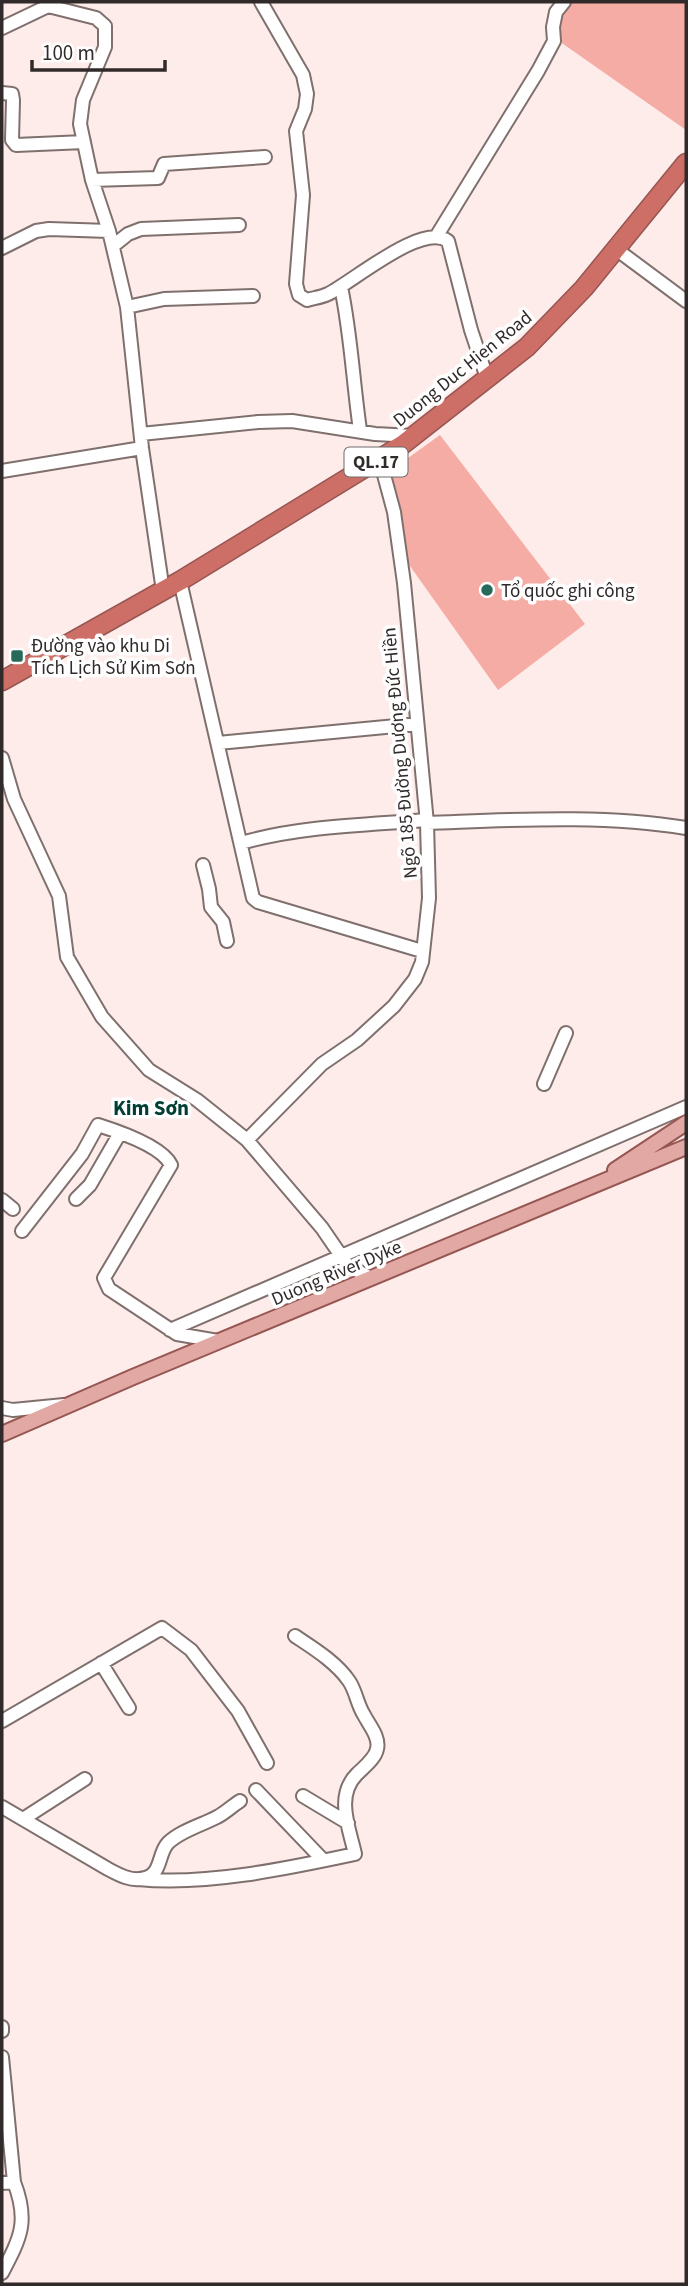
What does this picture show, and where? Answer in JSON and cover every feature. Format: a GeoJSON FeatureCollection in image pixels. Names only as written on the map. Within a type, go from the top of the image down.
{"type":"FeatureCollection","features":[{"type":"Feature","properties":{"kind":"highway","name":"Duong Duc Hien Road"},"geometry":{"type":"LineString","coordinates":[[2,681],[180,581],[380,460],[413,436],[527,347],[584,288],[686,163]]}},
{"type":"Feature","properties":{"kind":"main road"},"geometry":{"type":"LineString","coordinates":[[590,1186],[686,1123]]}},
{"type":"Feature","properties":{"kind":"main road","name":"Duong River Dyke"},"geometry":{"type":"LineString","coordinates":[[2,1434],[218,1341],[686,1147]]}},
{"type":"Feature","properties":{"kind":"street"},"geometry":{"type":"LineString","coordinates":[[261,2],[303,75],[307,94],[305,109],[296,131],[303,195],[296,284],[299,295],[307,300],[325,296],[406,244],[442,236],[448,241],[471,330],[488,377]]}},
{"type":"Feature","properties":{"kind":"street"},"geometry":{"type":"LineString","coordinates":[[436,237],[538,71],[554,41],[556,12],[564,2]]}},
{"type":"Feature","properties":{"kind":"street"},"geometry":{"type":"LineString","coordinates":[[2,27],[48,4],[101,20],[106,29],[105,47],[82,109],[80,124],[92,180],[109,231],[127,307],[142,448],[163,591]]}},
{"type":"Feature","properties":{"kind":"street"},"geometry":{"type":"LineString","coordinates":[[2,93],[12,94],[12,140],[16,145],[84,142]]}},
{"type":"Feature","properties":{"kind":"street"},"geometry":{"type":"LineString","coordinates":[[92,180],[158,178],[164,164],[265,157]]}},
{"type":"Feature","properties":{"kind":"street"},"geometry":{"type":"LineString","coordinates":[[113,246],[128,234],[141,229],[239,225]]}},
{"type":"Feature","properties":{"kind":"street"},"geometry":{"type":"LineString","coordinates":[[2,248],[48,229],[109,231]]}},
{"type":"Feature","properties":{"kind":"street"},"geometry":{"type":"LineString","coordinates":[[616,250],[686,301]]}},
{"type":"Feature","properties":{"kind":"street"},"geometry":{"type":"LineString","coordinates":[[341,287],[348,319],[360,430]]}},
{"type":"Feature","properties":{"kind":"street"},"geometry":{"type":"LineString","coordinates":[[127,307],[164,299],[253,296]]}},
{"type":"Feature","properties":{"kind":"street"},"geometry":{"type":"LineString","coordinates":[[141,434],[281,422],[322,424],[413,436]]}},
{"type":"Feature","properties":{"kind":"street"},"geometry":{"type":"LineString","coordinates":[[2,471],[142,448]]}},
{"type":"Feature","properties":{"kind":"street","name":"Ngõ 185 Đường Dương Đức Hiền"},"geometry":{"type":"LineString","coordinates":[[247,1140],[322,1064],[358,1040],[405,994],[422,962],[429,898],[427,822],[404,583],[396,524],[380,460]]}},
{"type":"Feature","properties":{"kind":"street"},"geometry":{"type":"LineString","coordinates":[[180,581],[251,894],[258,902],[422,951]]}},
{"type":"Feature","properties":{"kind":"street"},"geometry":{"type":"LineString","coordinates":[[218,743],[417,724]]}},
{"type":"Feature","properties":{"kind":"street"},"geometry":{"type":"LineString","coordinates":[[2,758],[14,799],[59,896],[66,957],[102,1017],[149,1070],[197,1100],[247,1140],[322,1228],[345,1261],[371,1278]]}},
{"type":"Feature","properties":{"kind":"street"},"geometry":{"type":"LineString","coordinates":[[241,843],[311,830],[427,822],[599,820],[656,823],[686,828]]}},
{"type":"Feature","properties":{"kind":"street"},"geometry":{"type":"LineString","coordinates":[[203,865],[211,907],[223,922],[227,941]]}},
{"type":"Feature","properties":{"kind":"street"},"geometry":{"type":"LineString","coordinates":[[544,1084],[566,1033]]}},
{"type":"Feature","properties":{"kind":"street"},"geometry":{"type":"LineString","coordinates":[[170,1330],[345,1261],[686,1107]]}},
{"type":"Feature","properties":{"kind":"street"},"geometry":{"type":"LineString","coordinates":[[22,1231],[82,1154],[98,1125],[157,1151],[168,1158],[171,1165],[104,1278],[105,1284],[170,1330],[185,1336],[218,1341]]}},
{"type":"Feature","properties":{"kind":"street"},"geometry":{"type":"LineString","coordinates":[[76,1199],[90,1185],[120,1133]]}},
{"type":"Feature","properties":{"kind":"street"},"geometry":{"type":"LineString","coordinates":[[2,1200],[13,1209]]}},
{"type":"Feature","properties":{"kind":"street"},"geometry":{"type":"LineString","coordinates":[[344,1290],[345,1261]]}},
{"type":"Feature","properties":{"kind":"street"},"geometry":{"type":"LineString","coordinates":[[2,1408],[13,1410],[67,1405]]}},
{"type":"Feature","properties":{"kind":"street"},"geometry":{"type":"LineString","coordinates":[[2,1721],[162,1628],[191,1650],[238,1711],[267,1763]]}},
{"type":"Feature","properties":{"kind":"street"},"geometry":{"type":"LineString","coordinates":[[2,1807],[108,1869],[124,1877],[138,1879],[167,1881],[249,1873],[355,1854],[344,1802],[345,1792],[349,1781],[375,1755],[378,1746],[376,1736],[355,1699],[349,1681],[295,1636]]}},
{"type":"Feature","properties":{"kind":"street"},"geometry":{"type":"LineString","coordinates":[[101,1663],[129,1708]]}},
{"type":"Feature","properties":{"kind":"street"},"geometry":{"type":"LineString","coordinates":[[23,1819],[85,1779]]}},
{"type":"Feature","properties":{"kind":"street"},"geometry":{"type":"LineString","coordinates":[[256,1790],[323,1860]]}},
{"type":"Feature","properties":{"kind":"street"},"geometry":{"type":"LineString","coordinates":[[303,1796],[348,1823]]}},
{"type":"Feature","properties":{"kind":"street"},"geometry":{"type":"LineString","coordinates":[[138,1879],[154,1873],[164,1848],[171,1840],[218,1817],[240,1801]]}},
{"type":"Feature","properties":{"kind":"street"},"geometry":{"type":"LineString","coordinates":[[2,2057],[8,2182],[21,2200],[23,2227],[2,2273]]}},
{"type":"Feature","properties":{"kind":"shaded area"},"geometry":{"type":"Polygon","coordinates":[[[564,2],[686,2],[686,130],[556,39],[564,2]]]}},
{"type":"Feature","properties":{"kind":"shaded area"},"geometry":{"type":"Polygon","coordinates":[[[440,435],[585,624],[498,690],[405,559],[390,471],[440,435]]]}},
{"type":"Feature","properties":{"kind":"place","name":"Tổ quốc ghi công"},"geometry":{"type":"Point","coordinates":[487,590]}},
{"type":"Feature","properties":{"kind":"place","name":"Đường vào khu Di Tích Lịch Sử Kim Sơn"},"geometry":{"type":"Point","coordinates":[17,656]}},
{"type":"Feature","properties":{"kind":"district","name":"Kim Sơn"},"geometry":{"type":"Point","coordinates":[151,1108]}}]}
